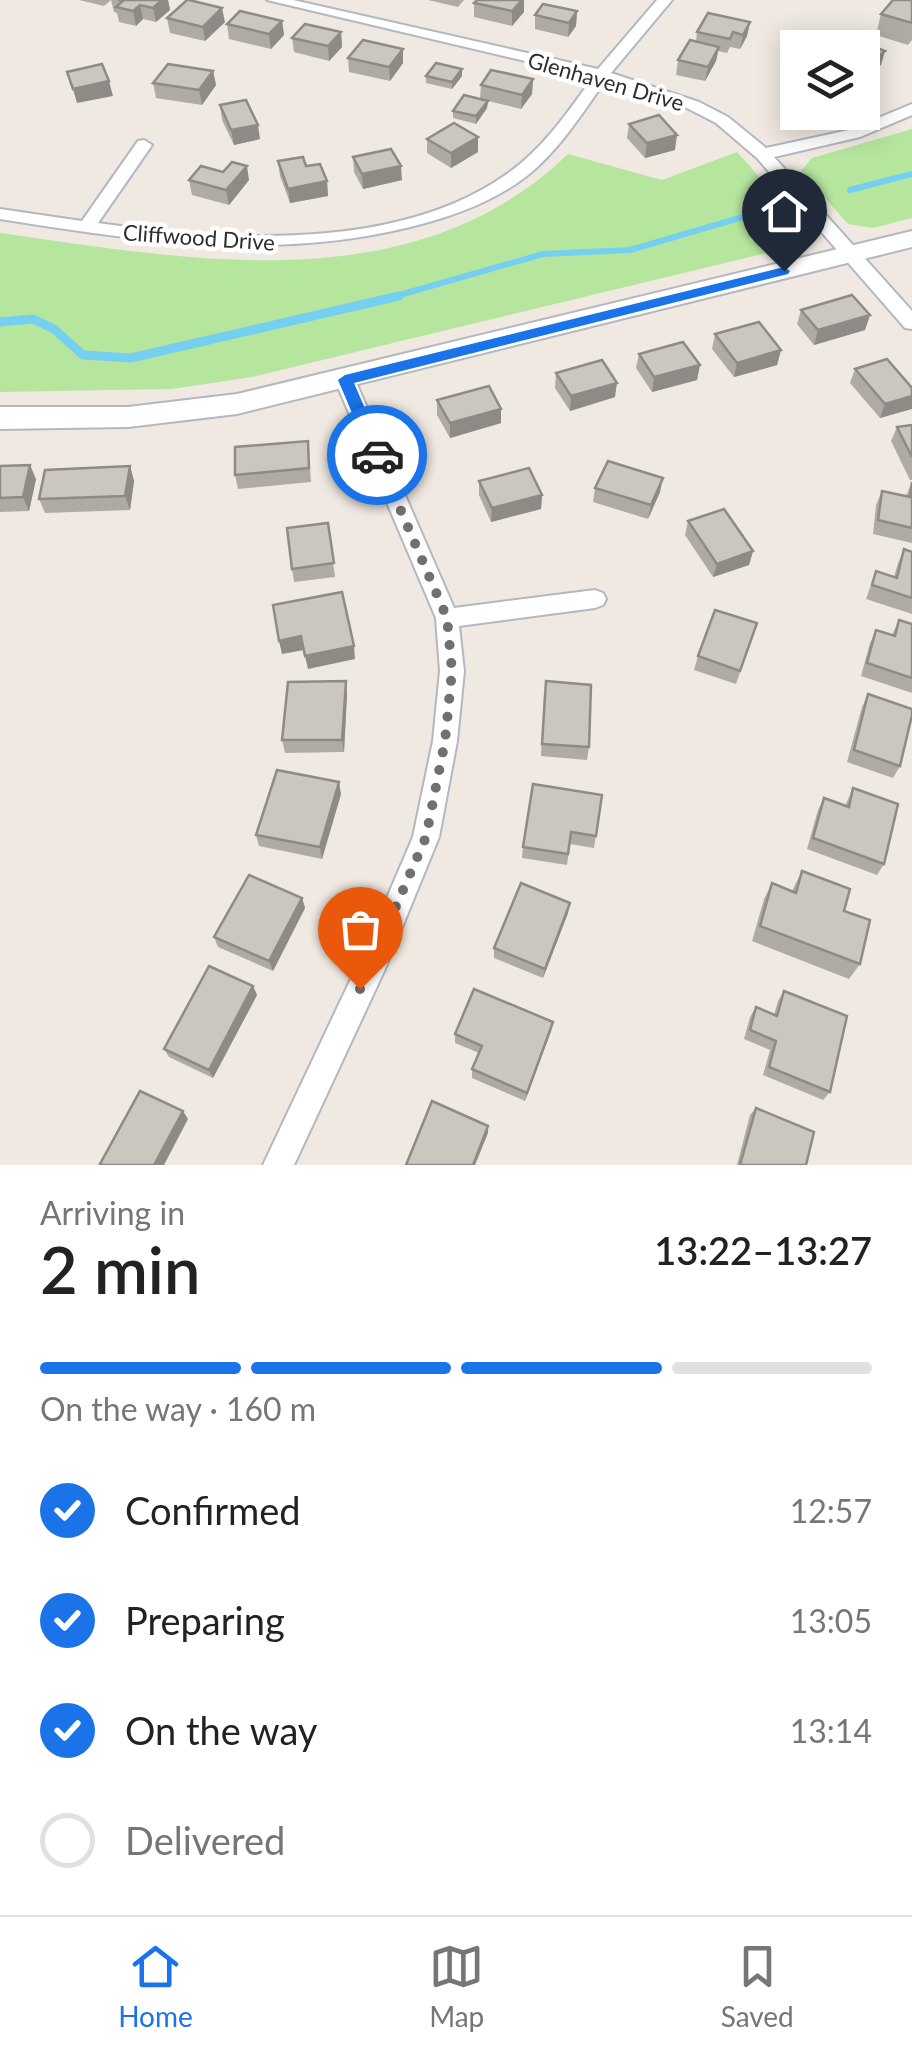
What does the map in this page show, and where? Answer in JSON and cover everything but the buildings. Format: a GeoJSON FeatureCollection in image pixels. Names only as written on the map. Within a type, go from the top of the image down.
{"type":"FeatureCollection","features":[{"type":"Feature","properties":{"kind":"street","name":"Glenhaven Drive"},"geometry":{"type":"LineString","coordinates":[[274,0],[599,74],[692,105],[722,120],[763,154],[912,323]]}},
{"type":"Feature","properties":{"kind":"street","name":"Cliffwood Drive"},"geometry":{"type":"LineString","coordinates":[[0,214],[261,244],[372,232],[440,214],[505,184],[535,161],[634,29],[665,0]]}},
{"type":"Feature","properties":{"kind":"street"},"geometry":{"type":"LineString","coordinates":[[763,154],[854,134],[912,109]]}},
{"type":"Feature","properties":{"kind":"street"},"geometry":{"type":"LineString","coordinates":[[87,227],[144,145]]}},
{"type":"Feature","properties":{"kind":"street"},"geometry":{"type":"LineString","coordinates":[[0,418],[173,413],[237,404],[912,239]]}},
{"type":"Feature","properties":{"kind":"street"},"geometry":{"type":"LineString","coordinates":[[278,1165],[375,958],[426,837],[445,741],[452,671],[447,618],[345,380]]}},
{"type":"Feature","properties":{"kind":"street"},"geometry":{"type":"LineString","coordinates":[[447,618],[596,599]]}},
{"type":"Feature","properties":{"kind":"green space"},"geometry":{"type":"Polygon","coordinates":[[[912,129],[912,218],[873,228],[848,224],[801,171],[812,158],[912,129]]]}},
{"type":"Feature","properties":{"kind":"green space"},"geometry":{"type":"Polygon","coordinates":[[[737,152],[809,232],[804,244],[252,377],[172,389],[0,392],[0,233],[223,259],[298,260],[371,252],[441,233],[507,201],[568,154],[662,180],[737,152]]]}},
{"type":"Feature","properties":{"kind":"waterway"},"geometry":{"type":"LineString","coordinates":[[850,190],[912,174]]}},
{"type":"Feature","properties":{"kind":"waterway"},"geometry":{"type":"LineString","coordinates":[[389,298],[543,254],[630,250],[764,211]]}},
{"type":"Feature","properties":{"kind":"waterway"},"geometry":{"type":"LineString","coordinates":[[0,322],[33,319],[54,329],[83,355],[131,358],[399,296]]}},
{"type":"Feature","properties":{"kind":"way so far"},"geometry":{"type":"LineString","coordinates":[[360,989],[426,837],[445,741],[452,671],[447,618],[377,455]]}},
{"type":"Feature","properties":{"kind":"route"},"geometry":{"type":"LineString","coordinates":[[377,455],[345,380],[784,271]]}}]}
